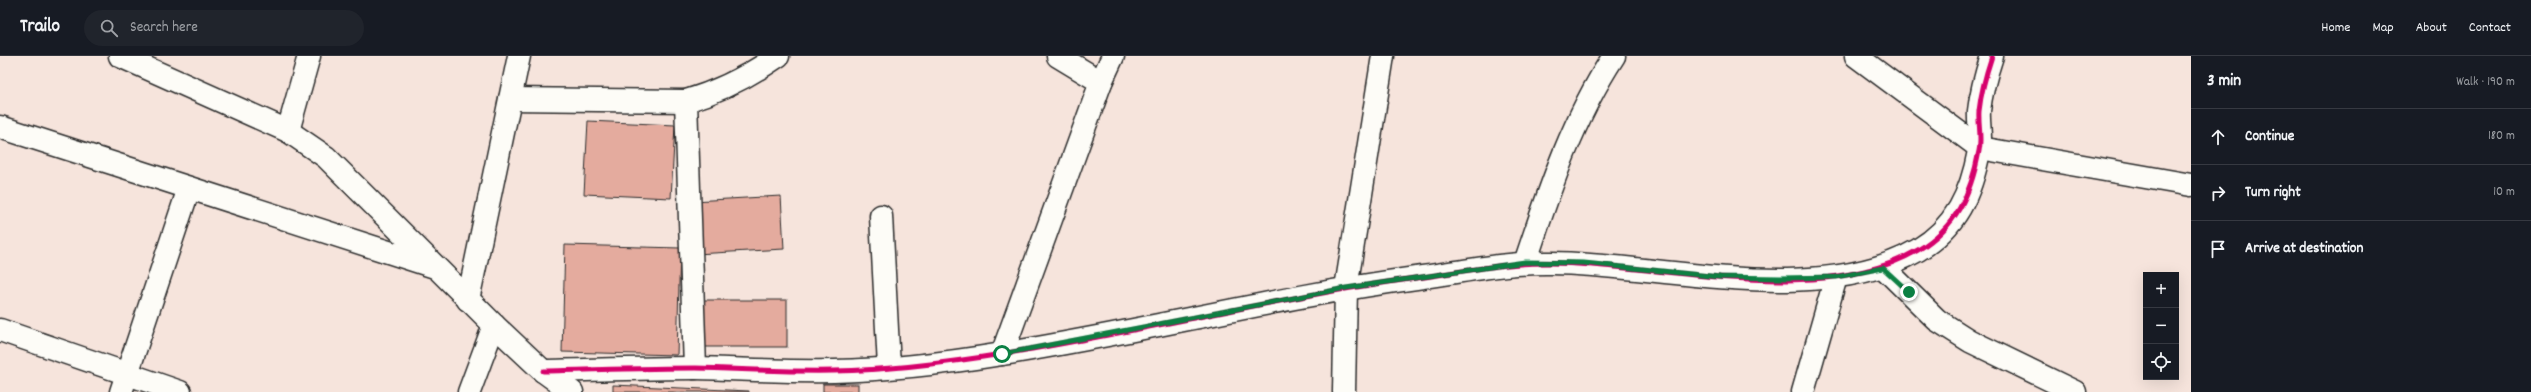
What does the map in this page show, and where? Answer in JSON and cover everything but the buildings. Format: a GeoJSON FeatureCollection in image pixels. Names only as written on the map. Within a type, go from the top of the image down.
{"type":"FeatureCollection","features":[{"type":"Feature","properties":{"kind":"street"},"geometry":{"type":"LineString","coordinates":[[120,56],[288,131],[326,157],[494,325],[543,371],[572,392]]}},
{"type":"Feature","properties":{"kind":"street"},"geometry":{"type":"LineString","coordinates":[[288,131],[308,56]]}},
{"type":"Feature","properties":{"kind":"street"},"geometry":{"type":"LineString","coordinates":[[468,300],[519,56]]}},
{"type":"Feature","properties":{"kind":"street"},"geometry":{"type":"LineString","coordinates":[[510,99],[686,101],[713,94],[747,76],[778,56]]}},
{"type":"Feature","properties":{"kind":"street"},"geometry":{"type":"LineString","coordinates":[[1058,56],[1101,82]]}},
{"type":"Feature","properties":{"kind":"street"},"geometry":{"type":"LineString","coordinates":[[1002,354],[1101,82],[1113,56]]}},
{"type":"Feature","properties":{"kind":"street"},"geometry":{"type":"LineString","coordinates":[[1344,392],[1346,288],[1383,56]]}},
{"type":"Feature","properties":{"kind":"street"},"geometry":{"type":"LineString","coordinates":[[1525,262],[1554,175],[1583,107],[1614,56]]}},
{"type":"Feature","properties":{"kind":"street"},"geometry":{"type":"LineString","coordinates":[[1856,56],[1980,148],[2191,185]]}},
{"type":"Feature","properties":{"kind":"street"},"geometry":{"type":"LineString","coordinates":[[543,371],[695,368],[834,371],[889,367],[1002,354],[1346,288],[1525,262],[1584,263],[1720,277],[1836,277],[1883,268],[1920,249],[1946,228],[1963,206],[1980,148],[1980,108],[1982,87],[1992,56]]}},
{"type":"Feature","properties":{"kind":"street"},"geometry":{"type":"LineString","coordinates":[[686,101],[695,368]]}},
{"type":"Feature","properties":{"kind":"street"},"geometry":{"type":"LineString","coordinates":[[0,127],[438,268]]}},
{"type":"Feature","properties":{"kind":"street"},"geometry":{"type":"LineString","coordinates":[[124,383],[189,188]]}},
{"type":"Feature","properties":{"kind":"street"},"geometry":{"type":"LineString","coordinates":[[881,216],[889,367]]}},
{"type":"Feature","properties":{"kind":"street"},"geometry":{"type":"LineString","coordinates":[[1883,268],[1936,320],[1970,341],[2075,392]]}},
{"type":"Feature","properties":{"kind":"street"},"geometry":{"type":"LineString","coordinates":[[1803,392],[1836,277]]}},
{"type":"Feature","properties":{"kind":"street"},"geometry":{"type":"LineString","coordinates":[[469,392],[494,325]]}},
{"type":"Feature","properties":{"kind":"street"},"geometry":{"type":"LineString","coordinates":[[0,330],[124,383],[180,392]]}},
{"type":"Feature","properties":{"kind":"cycle path"},"geometry":{"type":"LineString","coordinates":[[543,371],[696,368],[834,371],[918,366],[1106,336],[1364,286],[1518,264],[1552,263],[1595,265],[1739,279],[1788,280],[1835,277],[1879,267],[1918,250],[1931,241],[1952,220],[1966,195],[1976,167],[1980,141],[1980,104],[1984,83],[1992,56]]}},
{"type":"Feature","properties":{"kind":"route"},"geometry":{"type":"LineString","coordinates":[[1002,354],[1346,288],[1525,262],[1584,263],[1720,277],[1836,277],[1883,268],[1909,292]]}}]}
